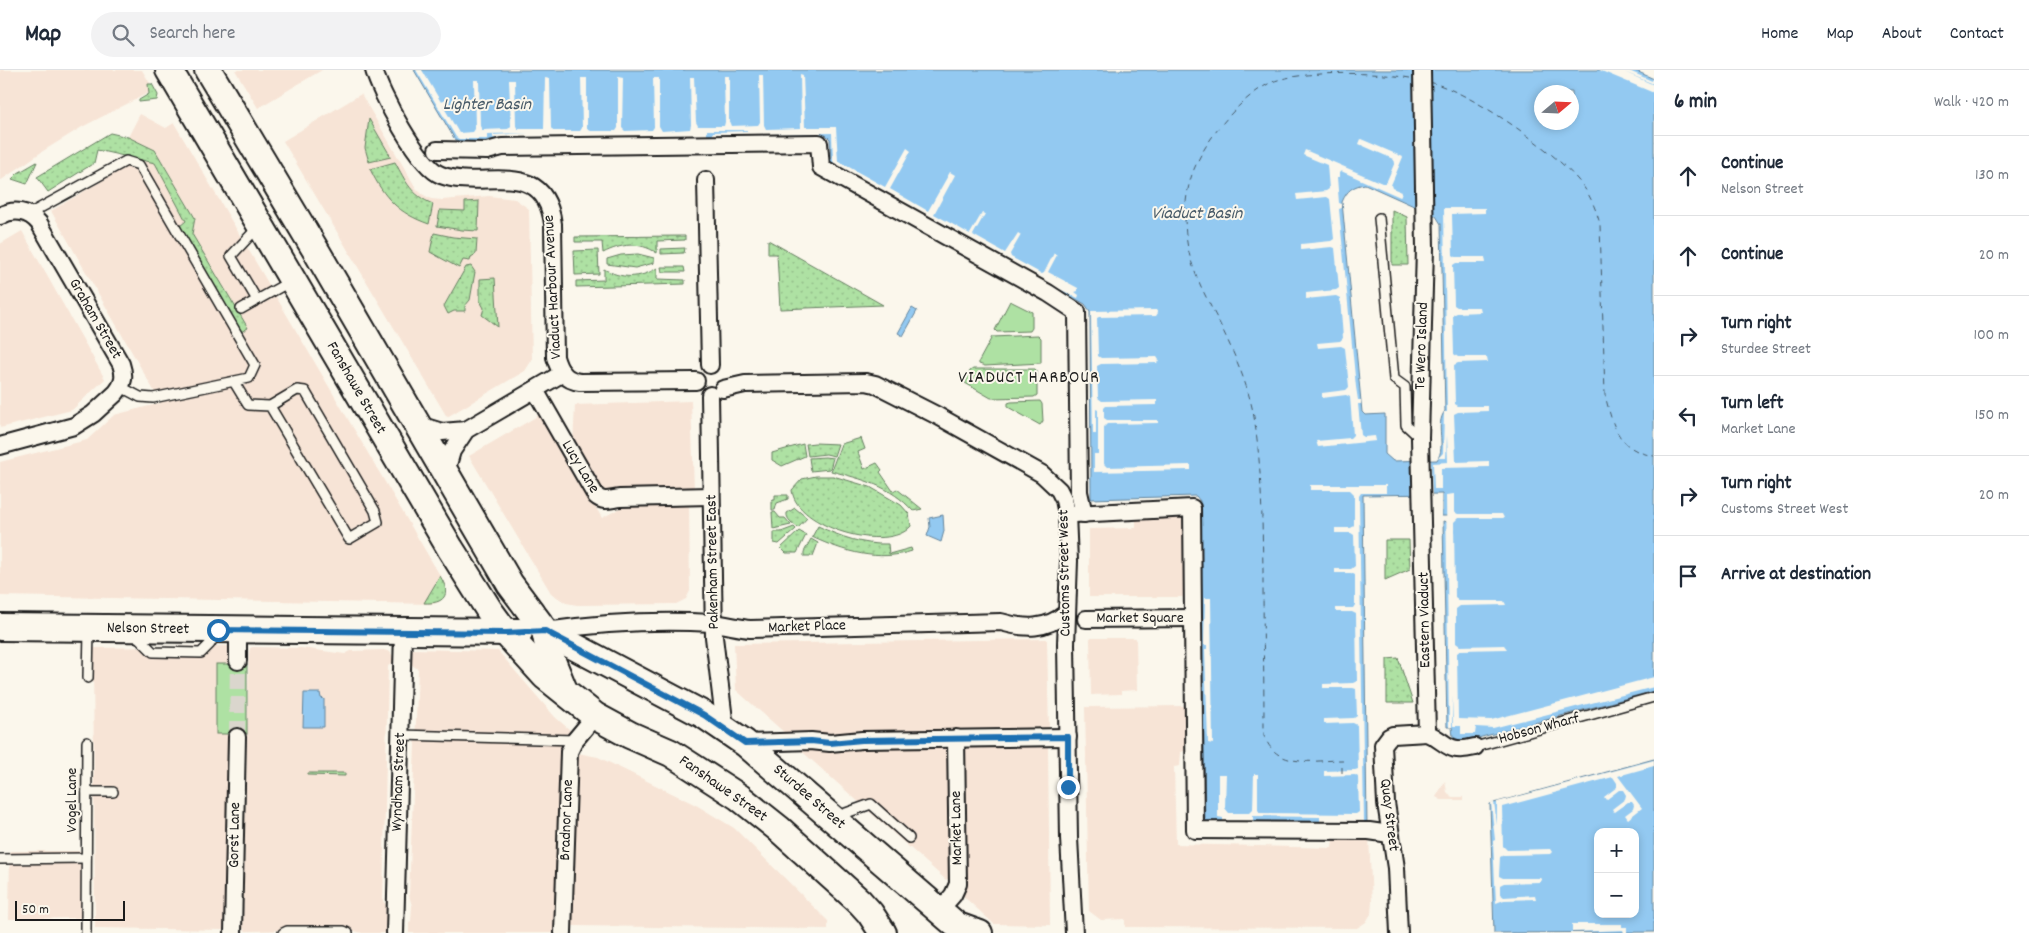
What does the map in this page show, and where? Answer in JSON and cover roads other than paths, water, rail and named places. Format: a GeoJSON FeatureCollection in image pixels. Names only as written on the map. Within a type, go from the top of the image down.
{"type":"FeatureCollection","features":[{"type":"Feature","properties":{"kind":"main road","name":"Fanshawe Street"},"geometry":{"type":"LineString","coordinates":[[169,70],[450,548],[489,610],[506,633],[545,676],[595,716],[630,735],[671,753],[739,797],[779,829],[860,902],[883,933]]}},
{"type":"Feature","properties":{"kind":"main road","name":"Fanshawe Street"},"geometry":{"type":"LineString","coordinates":[[208,70],[318,254],[445,475],[512,587],[545,631],[550,656],[564,691]]}},
{"type":"Feature","properties":{"kind":"main road","name":"Nelson Street"},"geometry":{"type":"LineString","coordinates":[[0,627],[506,633],[545,631]]}},
{"type":"Feature","properties":{"kind":"main road","name":"Sturdee Street"},"geometry":{"type":"LineString","coordinates":[[545,631],[725,728],[833,818],[953,923]]}},
{"type":"Feature","properties":{"kind":"main road"},"geometry":{"type":"LineString","coordinates":[[953,923],[980,933]]}},
{"type":"Feature","properties":{"kind":"street","name":"Viaduct Harbour Avenue"},"geometry":{"type":"LineString","coordinates":[[374,70],[380,88],[412,145],[430,170],[452,178],[525,181],[537,188],[544,198],[552,214],[553,346],[557,364],[562,374]]}},
{"type":"Feature","properties":{"kind":"street","name":"Te Wero Island"},"geometry":{"type":"LineString","coordinates":[[1421,461],[1424,232],[1422,70]]}},
{"type":"Feature","properties":{"kind":"street"},"geometry":{"type":"LineString","coordinates":[[437,150],[487,151],[502,147],[819,143],[821,167],[1048,293],[1077,312],[1079,492],[1084,514]]}},
{"type":"Feature","properties":{"kind":"street"},"geometry":{"type":"LineString","coordinates":[[706,180],[710,365]]}},
{"type":"Feature","properties":{"kind":"street"},"geometry":{"type":"LineString","coordinates":[[0,216],[13,212],[29,214]]}},
{"type":"Feature","properties":{"kind":"street","name":"Graham Street"},"geometry":{"type":"LineString","coordinates":[[29,214],[39,222],[121,364],[124,378],[121,387]]}},
{"type":"Feature","properties":{"kind":"street"},"geometry":{"type":"LineString","coordinates":[[710,365],[723,371],[726,380],[717,392],[699,389],[696,381],[702,369],[710,365]]}},
{"type":"Feature","properties":{"kind":"street"},"geometry":{"type":"LineString","coordinates":[[445,475],[452,451],[466,430],[562,374],[570,380],[580,382],[696,381]]}},
{"type":"Feature","properties":{"kind":"street","name":"Customs Street West"},"geometry":{"type":"LineString","coordinates":[[717,392],[745,384],[866,382],[875,384],[938,416],[1042,474],[1060,490],[1067,514],[1069,580],[1066,613],[1069,838],[1074,933]]}},
{"type":"Feature","properties":{"kind":"street"},"geometry":{"type":"LineString","coordinates":[[0,446],[74,426],[93,414],[121,387]]}},
{"type":"Feature","properties":{"kind":"street","name":"Lucy Lane"},"geometry":{"type":"LineString","coordinates":[[534,390],[596,496],[601,500],[711,496]]}},
{"type":"Feature","properties":{"kind":"street","name":"Pakenham Street East"},"geometry":{"type":"LineString","coordinates":[[717,392],[711,496],[714,623],[718,683],[725,728]]}},
{"type":"Feature","properties":{"kind":"street"},"geometry":{"type":"LineString","coordinates":[[416,424],[442,432],[466,430]]}},
{"type":"Feature","properties":{"kind":"street","name":"Eastern Viaduct"},"geometry":{"type":"LineString","coordinates":[[1421,461],[1427,733]]}},
{"type":"Feature","properties":{"kind":"street"},"geometry":{"type":"LineString","coordinates":[[1067,514],[1192,508],[1195,830],[1369,830],[1390,834]]}},
{"type":"Feature","properties":{"kind":"street","name":"Market Place"},"geometry":{"type":"LineString","coordinates":[[545,631],[586,625],[714,623],[750,628],[1001,622],[1016,627],[1029,627],[1050,624],[1066,613]]}},
{"type":"Feature","properties":{"kind":"street","name":"Market Square"},"geometry":{"type":"LineString","coordinates":[[1086,619],[1193,618]]}},
{"type":"Feature","properties":{"kind":"street"},"geometry":{"type":"LineString","coordinates":[[228,630],[238,661]]}},
{"type":"Feature","properties":{"kind":"street","name":"Wyndham Street"},"geometry":{"type":"LineString","coordinates":[[395,933],[403,632]]}},
{"type":"Feature","properties":{"kind":"street","name":"Bradnor Lane"},"geometry":{"type":"LineString","coordinates":[[563,933],[569,752],[575,740],[595,716]]}},
{"type":"Feature","properties":{"kind":"street","name":"Hobson Wharf"},"geometry":{"type":"LineString","coordinates":[[1427,733],[1453,749],[1461,750],[1474,747]]}},
{"type":"Feature","properties":{"kind":"street","name":"Quay Street"},"geometry":{"type":"LineString","coordinates":[[1399,933],[1396,868],[1386,803],[1384,745],[1389,737],[1393,735],[1427,733]]}},
{"type":"Feature","properties":{"kind":"street","name":"Gorst Lane"},"geometry":{"type":"LineString","coordinates":[[234,933],[237,737]]}},
{"type":"Feature","properties":{"kind":"street"},"geometry":{"type":"LineString","coordinates":[[745,743],[811,741],[830,743],[862,740],[1068,737]]}},
{"type":"Feature","properties":{"kind":"street","name":"Market Lane"},"geometry":{"type":"LineString","coordinates":[[953,923],[953,895],[958,884],[956,738]]}},
{"type":"Feature","properties":{"kind":"lane"},"geometry":{"type":"LineString","coordinates":[[29,214],[126,161],[139,165],[255,365],[249,378],[193,394],[148,398],[140,397],[121,387]]}},
{"type":"Feature","properties":{"kind":"lane"},"geometry":{"type":"LineString","coordinates":[[1379,218],[1394,379],[1405,387],[1406,425],[1420,438]]}},
{"type":"Feature","properties":{"kind":"lane"},"geometry":{"type":"LineString","coordinates":[[257,300],[232,256],[260,225]]}},
{"type":"Feature","properties":{"kind":"lane"},"geometry":{"type":"LineString","coordinates":[[241,309],[293,280]]}},
{"type":"Feature","properties":{"kind":"lane"},"geometry":{"type":"LineString","coordinates":[[234,382],[248,405],[270,406],[297,390],[305,391],[376,511],[378,522],[349,539],[270,406]]}},
{"type":"Feature","properties":{"kind":"lane"},"geometry":{"type":"LineString","coordinates":[[88,629],[90,675]]}},
{"type":"Feature","properties":{"kind":"lane"},"geometry":{"type":"LineString","coordinates":[[131,629],[159,659]]}},
{"type":"Feature","properties":{"kind":"lane"},"geometry":{"type":"LineString","coordinates":[[184,660],[201,653],[228,630]]}},
{"type":"Feature","properties":{"kind":"lane"},"geometry":{"type":"LineString","coordinates":[[152,652],[201,653]]}},
{"type":"Feature","properties":{"kind":"lane","name":"Hobson Wharf"},"geometry":{"type":"LineString","coordinates":[[1474,747],[1654,697]]}},
{"type":"Feature","properties":{"kind":"lane"},"geometry":{"type":"LineString","coordinates":[[400,735],[575,740]]}},
{"type":"Feature","properties":{"kind":"lane","name":"Vogel Lane"},"geometry":{"type":"LineString","coordinates":[[86,933],[87,792],[83,762],[87,742]]}},
{"type":"Feature","properties":{"kind":"lane"},"geometry":{"type":"LineString","coordinates":[[87,792],[113,792]]}},
{"type":"Feature","properties":{"kind":"lane"},"geometry":{"type":"LineString","coordinates":[[833,818],[871,804],[909,838]]}},
{"type":"Feature","properties":{"kind":"lane"},"geometry":{"type":"LineString","coordinates":[[0,859],[86,858]]}},
{"type":"Feature","properties":{"kind":"lane"},"geometry":{"type":"LineString","coordinates":[[283,933],[287,931],[344,931],[348,933]]}},
{"type":"Feature","properties":{"kind":"water"},"geometry":{"type":"Polygon","coordinates":[[[414,70],[1634,70],[1654,79],[1654,691],[1463,742],[1453,737],[1452,727],[1447,727],[1443,521],[1450,523],[1449,516],[1442,516],[1442,494],[1363,495],[1367,827],[1205,824],[1200,501],[1196,496],[1091,499],[1090,311],[1085,304],[833,166],[831,162],[830,139],[826,135],[459,142],[454,138],[414,70]],[[1365,184],[1351,189],[1342,202],[1362,412],[1365,415],[1385,414],[1385,454],[1393,461],[1437,460],[1440,454],[1441,423],[1445,411],[1441,224],[1436,216],[1365,184]]]}},
{"type":"Feature","properties":{"kind":"water"},"geometry":{"type":"Polygon","coordinates":[[[912,308],[917,311],[903,336],[898,333],[912,308]]]}},
{"type":"Feature","properties":{"kind":"water"},"geometry":{"type":"Polygon","coordinates":[[[943,515],[944,531],[941,542],[927,536],[930,527],[929,518],[943,515]]]}},
{"type":"Feature","properties":{"kind":"water"},"geometry":{"type":"Polygon","coordinates":[[[304,693],[320,693],[321,698],[324,699],[324,727],[303,727],[304,693]]]}},
{"type":"Feature","properties":{"kind":"water"},"geometry":{"type":"Polygon","coordinates":[[[1654,759],[1654,932],[1494,933],[1490,804],[1654,759]]]}},
{"type":"Feature","properties":{"kind":"tunnel"},"geometry":{"type":"LineString","coordinates":[[237,737],[238,661]]}},
{"type":"Feature","properties":{"kind":"district","name":"VIADUCT HARBOUR"},"geometry":{"type":"Point","coordinates":[1029,378]}},
{"type":"Feature","properties":{"kind":"water label","name":"Lighter Basin"},"geometry":{"type":"Point","coordinates":[487,105]}},
{"type":"Feature","properties":{"kind":"water label","name":"Viaduct Basin"},"geometry":{"type":"Point","coordinates":[1197,214]}}]}
